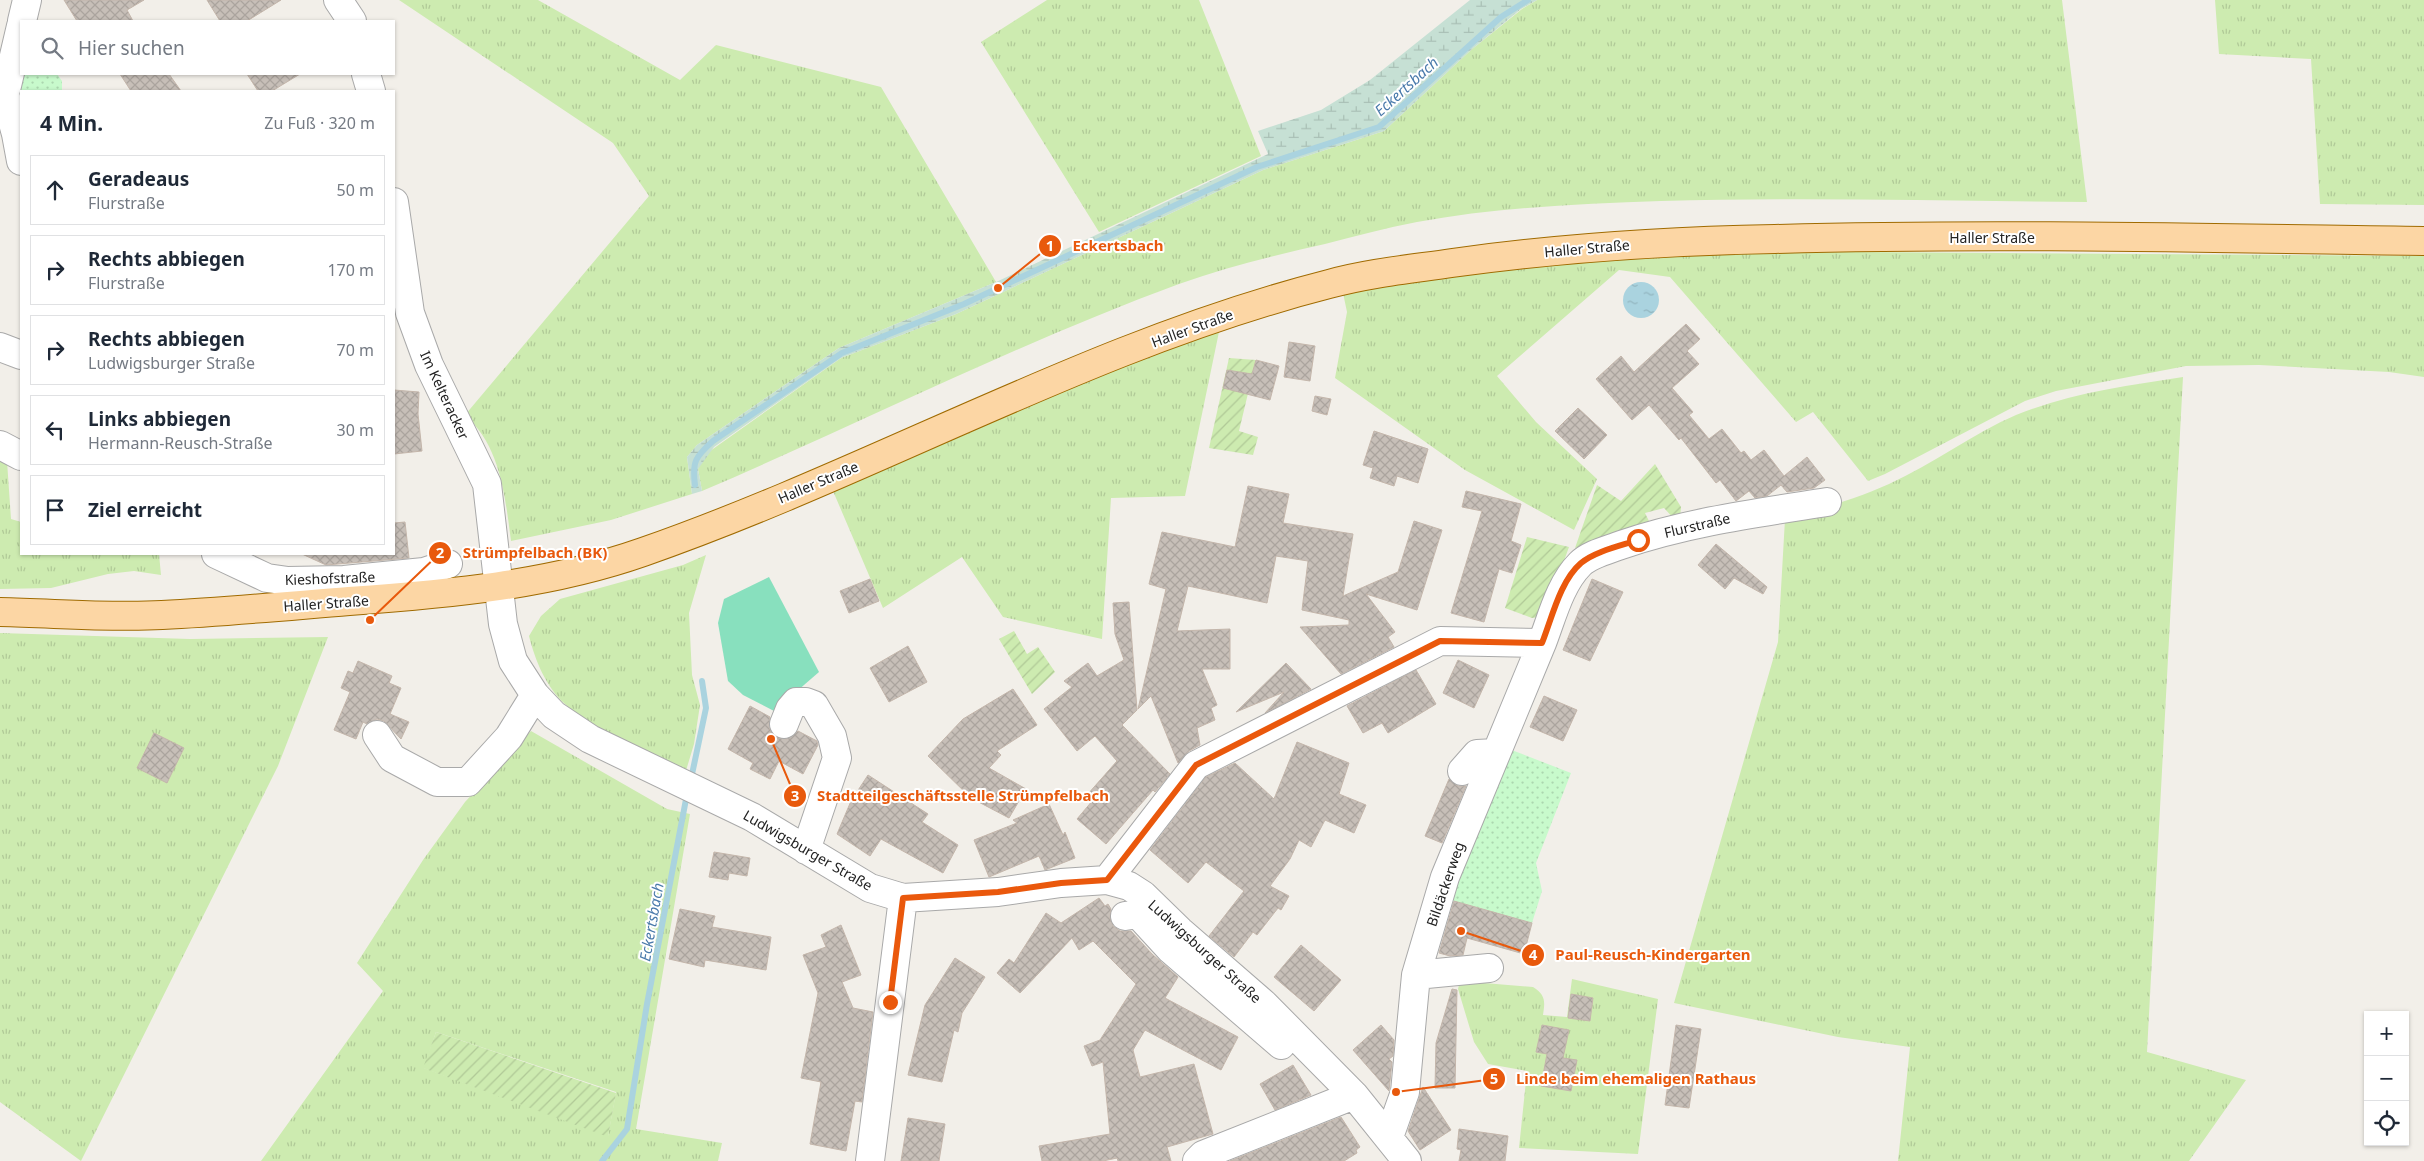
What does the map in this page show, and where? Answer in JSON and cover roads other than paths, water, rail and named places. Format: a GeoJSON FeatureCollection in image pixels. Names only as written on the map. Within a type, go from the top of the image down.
{"type":"FeatureCollection","features":[{"type":"Feature","properties":{"kind":"main road","name":"Haller Straße"},"geometry":{"type":"LineString","coordinates":[[0,612],[156,616],[450,594],[499,587],[591,567],[640,554],[758,508],[965,418],[1199,323],[1332,282],[1489,258],[1655,242],[1865,236],[2424,240]]}},
{"type":"Feature","properties":{"kind":"street"},"geometry":{"type":"LineString","coordinates":[[22,20],[27,0]]}},
{"type":"Feature","properties":{"kind":"street"},"geometry":{"type":"LineString","coordinates":[[338,0],[351,20]]}},
{"type":"Feature","properties":{"kind":"street"},"geometry":{"type":"LineString","coordinates":[[20,30],[3,98],[16,134],[20,156]]}},
{"type":"Feature","properties":{"kind":"street"},"geometry":{"type":"LineString","coordinates":[[366,75],[371,90]]}},
{"type":"Feature","properties":{"kind":"street","name":"Im Kelteracker"},"geometry":{"type":"LineString","coordinates":[[395,216],[402,312],[430,365],[487,484],[499,587]]}},
{"type":"Feature","properties":{"kind":"street"},"geometry":{"type":"LineString","coordinates":[[0,347],[20,355]]}},
{"type":"Feature","properties":{"kind":"street"},"geometry":{"type":"LineString","coordinates":[[0,445],[20,455]]}},
{"type":"Feature","properties":{"kind":"street","name":"Flurstraße"},"geometry":{"type":"LineString","coordinates":[[1542,643],[1571,575],[1582,562],[1638,540],[1713,520],[1827,502]]}},
{"type":"Feature","properties":{"kind":"street","name":"Kieshofstraße"},"geometry":{"type":"LineString","coordinates":[[218,555],[267,578],[288,581],[344,580],[424,572],[448,564]]}},
{"type":"Feature","properties":{"kind":"street","name":"Ludwigsburger Straße"},"geometry":{"type":"LineString","coordinates":[[499,587],[504,624],[513,661],[535,695],[554,715],[590,739],[702,793],[756,810],[806,850],[870,888],[903,898],[998,892],[1061,883],[1107,880],[1129,886],[1143,895],[1180,931],[1264,1004],[1345,1098]]}},
{"type":"Feature","properties":{"kind":"street"},"geometry":{"type":"LineString","coordinates":[[1107,880],[1196,765],[1440,641],[1542,643]]}},
{"type":"Feature","properties":{"kind":"street","name":"Bildäckerweg"},"geometry":{"type":"LineString","coordinates":[[1389,1137],[1405,1092],[1416,975],[1445,877],[1542,643]]}},
{"type":"Feature","properties":{"kind":"street"},"geometry":{"type":"LineString","coordinates":[[377,735],[392,758],[437,782],[468,782],[509,737],[535,695]]}},
{"type":"Feature","properties":{"kind":"street"},"geometry":{"type":"LineString","coordinates":[[784,724],[790,709],[796,702],[806,702],[814,704],[834,734],[838,758],[806,850]]}},
{"type":"Feature","properties":{"kind":"street"},"geometry":{"type":"LineString","coordinates":[[1462,771],[1477,754],[1496,753]]}},
{"type":"Feature","properties":{"kind":"street"},"geometry":{"type":"LineString","coordinates":[[870,1161],[903,898]]}},
{"type":"Feature","properties":{"kind":"street","name":"Ludwigsburger Straße"},"geometry":{"type":"LineString","coordinates":[[1125,916],[1138,914],[1171,950],[1389,1137],[1407,1161]]}},
{"type":"Feature","properties":{"kind":"street"},"geometry":{"type":"LineString","coordinates":[[1416,975],[1489,968]]}},
{"type":"Feature","properties":{"kind":"street"},"geometry":{"type":"LineString","coordinates":[[1202,1159],[1345,1098]]}},
{"type":"Feature","properties":{"kind":"water"},"geometry":{"type":"Polygon","coordinates":[[[1641,282],[1648,283],[1654,287],[1658,293],[1658,307],[1654,313],[1648,317],[1641,318],[1634,317],[1628,313],[1624,307],[1623,300],[1624,293],[1628,287],[1634,283],[1641,282]]]}},
{"type":"Feature","properties":{"kind":"waterway","name":"Eckertsbach"},"geometry":{"type":"LineString","coordinates":[[695,485],[694,471],[696,460],[702,451],[713,441],[842,353],[964,304],[1257,167],[1379,127],[1501,17],[1528,0]]}},
{"type":"Feature","properties":{"kind":"waterway","name":"Eckertsbach"},"geometry":{"type":"LineString","coordinates":[[691,779],[706,708],[702,681]]}},
{"type":"Feature","properties":{"kind":"waterway","name":"Eckertsbach"},"geometry":{"type":"LineString","coordinates":[[602,1161],[627,1129],[647,1004],[687,794]]}},
{"type":"Feature","properties":{"kind":"place","name":"Eckertsbach"},"geometry":{"type":"Point","coordinates":[998,288]}},
{"type":"Feature","properties":{"kind":"place","name":"Strümpfelbach (BK)"},"geometry":{"type":"Point","coordinates":[370,620]}},
{"type":"Feature","properties":{"kind":"place","name":"Stadtteilgeschäftsstelle Strümpfelbach"},"geometry":{"type":"Point","coordinates":[771,739]}},
{"type":"Feature","properties":{"kind":"place","name":"Paul-Reusch-Kindergarten"},"geometry":{"type":"Point","coordinates":[1461,931]}},
{"type":"Feature","properties":{"kind":"place","name":"Linde beim ehemaligen Rathaus"},"geometry":{"type":"Point","coordinates":[1396,1092]}}]}
